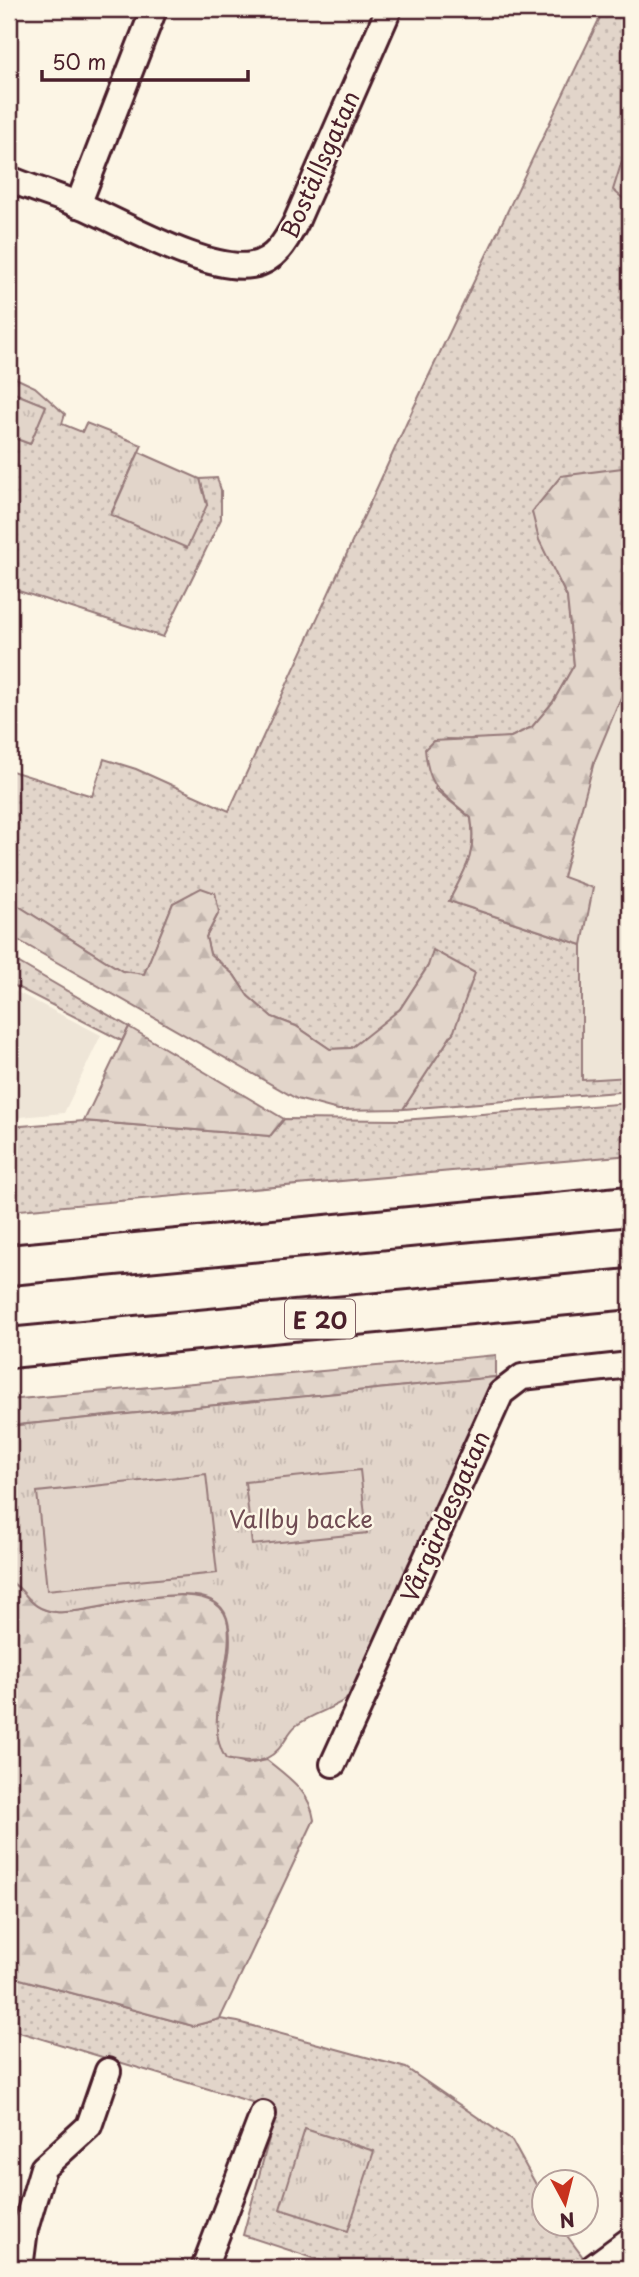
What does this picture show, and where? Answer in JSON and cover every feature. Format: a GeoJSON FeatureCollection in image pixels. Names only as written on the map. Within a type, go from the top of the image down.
{"type":"FeatureCollection","features":[{"type":"Feature","properties":{"kind":"highway"},"geometry":{"type":"LineString","coordinates":[[9,1265],[630,1206]]}},
{"type":"Feature","properties":{"kind":"highway","name":"E 20"},"geometry":{"type":"LineString","coordinates":[[9,1348],[630,1289]]}},
{"type":"Feature","properties":{"kind":"street"},"geometry":{"type":"LineString","coordinates":[[78,205],[155,9]]}},
{"type":"Feature","properties":{"kind":"street","name":"Boställsgatan"},"geometry":{"type":"LineString","coordinates":[[9,179],[78,205],[209,262],[236,266],[254,265],[269,259],[285,244],[389,9]]}},
{"type":"Feature","properties":{"kind":"street","name":"Vårgärdesgatan"},"geometry":{"type":"LineString","coordinates":[[333,1764],[500,1393],[522,1377],[630,1364]]}},
{"type":"Feature","properties":{"kind":"street"},"geometry":{"type":"LineString","coordinates":[[20,2268],[25,2229],[43,2168],[89,2126],[108,2071]]}},
{"type":"Feature","properties":{"kind":"street"},"geometry":{"type":"LineString","coordinates":[[204,2268],[263,2114]]}},
{"type":"Feature","properties":{"kind":"street"},"geometry":{"type":"LineString","coordinates":[[592,2268],[630,2239]]}},
{"type":"Feature","properties":{"kind":"shaded area"},"geometry":{"type":"Polygon","coordinates":[[[630,676],[630,1077],[582,1080],[582,945],[593,889],[563,877],[594,762],[630,676]]]}},
{"type":"Feature","properties":{"kind":"shaded area"},"geometry":{"type":"Polygon","coordinates":[[[9,988],[101,1035],[64,1113],[9,1118],[9,988]]]}},
{"type":"Feature","properties":{"kind":"green space"},"geometry":{"type":"Polygon","coordinates":[[[604,9],[630,9],[630,151],[622,161],[626,201],[630,198],[630,467],[539,539],[567,597],[574,665],[553,702],[532,727],[511,737],[484,740],[447,739],[435,789],[471,818],[472,842],[469,861],[449,901],[582,945],[582,1080],[630,1077],[630,1091],[403,1109],[454,1031],[428,966],[400,1009],[369,1036],[351,1048],[330,1049],[296,1026],[272,1017],[248,996],[234,975],[210,954],[206,937],[219,912],[215,893],[173,903],[144,975],[122,971],[9,900],[9,770],[92,796],[104,759],[136,769],[229,811],[413,409],[604,9]]]}},
{"type":"Feature","properties":{"kind":"green space"},"geometry":{"type":"Polygon","coordinates":[[[630,151],[630,198],[626,201],[613,190],[622,161],[630,151]]]}},
{"type":"Feature","properties":{"kind":"green space"},"geometry":{"type":"Polygon","coordinates":[[[9,375],[35,387],[65,414],[62,424],[82,432],[86,423],[142,445],[111,514],[207,505],[200,479],[217,478],[221,490],[221,519],[163,637],[9,588],[9,436],[30,444],[45,406],[9,391],[9,375]]]}},
{"type":"Feature","properties":{"kind":"green space"},"geometry":{"type":"Polygon","coordinates":[[[9,391],[46,406],[30,444],[9,436],[9,391]]]}},
{"type":"Feature","properties":{"kind":"green space"},"geometry":{"type":"Polygon","coordinates":[[[139,452],[200,479],[207,505],[187,548],[111,515],[139,452]]]}},
{"type":"Feature","properties":{"kind":"green space"},"geometry":{"type":"Polygon","coordinates":[[[630,467],[630,676],[594,762],[563,877],[593,888],[582,945],[449,901],[465,871],[471,852],[471,818],[434,783],[425,749],[433,741],[511,737],[532,727],[553,702],[574,665],[567,597],[539,540],[532,512],[561,476],[630,467]]]}},
{"type":"Feature","properties":{"kind":"green space"},"geometry":{"type":"Polygon","coordinates":[[[201,888],[215,893],[219,912],[206,937],[210,954],[234,975],[248,996],[272,1017],[296,1026],[330,1049],[351,1048],[400,1009],[428,966],[433,950],[475,973],[454,1031],[403,1109],[338,1110],[297,1099],[9,935],[9,900],[122,971],[144,974],[173,903],[201,888]]]}},
{"type":"Feature","properties":{"kind":"green space"},"geometry":{"type":"Polygon","coordinates":[[[9,957],[129,1027],[122,1041],[9,983],[9,957]]]}},
{"type":"Feature","properties":{"kind":"green space"},"geometry":{"type":"Polygon","coordinates":[[[129,1027],[284,1119],[270,1136],[84,1121],[129,1027]]]}},
{"type":"Feature","properties":{"kind":"green space"},"geometry":{"type":"Polygon","coordinates":[[[630,1103],[630,1155],[9,1211],[9,1127],[84,1121],[270,1136],[284,1119],[402,1120],[630,1103]]]}},
{"type":"Feature","properties":{"kind":"green space"},"geometry":{"type":"Polygon","coordinates":[[[496,1355],[496,1377],[9,1426],[9,1400],[496,1355]]]}},
{"type":"Feature","properties":{"kind":"green space","name":"Vallby backe"},"geometry":{"type":"Polygon","coordinates":[[[496,1377],[355,1693],[297,1725],[278,1750],[266,1759],[244,1762],[226,1759],[219,1743],[218,1708],[230,1636],[227,1618],[217,1604],[199,1597],[176,1595],[56,1612],[39,1607],[9,1581],[9,1426],[496,1377]]]}},
{"type":"Feature","properties":{"kind":"green space"},"geometry":{"type":"Polygon","coordinates":[[[360,1470],[367,1533],[252,1545],[245,1482],[360,1470]]]}},
{"type":"Feature","properties":{"kind":"green space"},"geometry":{"type":"Polygon","coordinates":[[[206,1474],[217,1573],[47,1590],[37,1492],[206,1474]]]}},
{"type":"Feature","properties":{"kind":"green space"},"geometry":{"type":"Polygon","coordinates":[[[9,1581],[39,1607],[56,1612],[179,1595],[203,1598],[220,1607],[228,1624],[229,1641],[217,1711],[220,1744],[227,1759],[247,1764],[267,1760],[303,1793],[314,1820],[220,2019],[193,2026],[9,1976],[9,1581]]]}},
{"type":"Feature","properties":{"kind":"green space"},"geometry":{"type":"Polygon","coordinates":[[[9,1976],[193,2026],[220,2019],[238,2022],[406,2068],[512,2141],[530,2174],[530,2238],[569,2238],[591,2268],[344,2268],[243,2235],[270,2135],[262,2105],[9,2029],[9,1976]]]}},
{"type":"Feature","properties":{"kind":"green space"},"geometry":{"type":"Polygon","coordinates":[[[305,2129],[374,2151],[348,2231],[280,2209],[305,2129]]]}}]}
